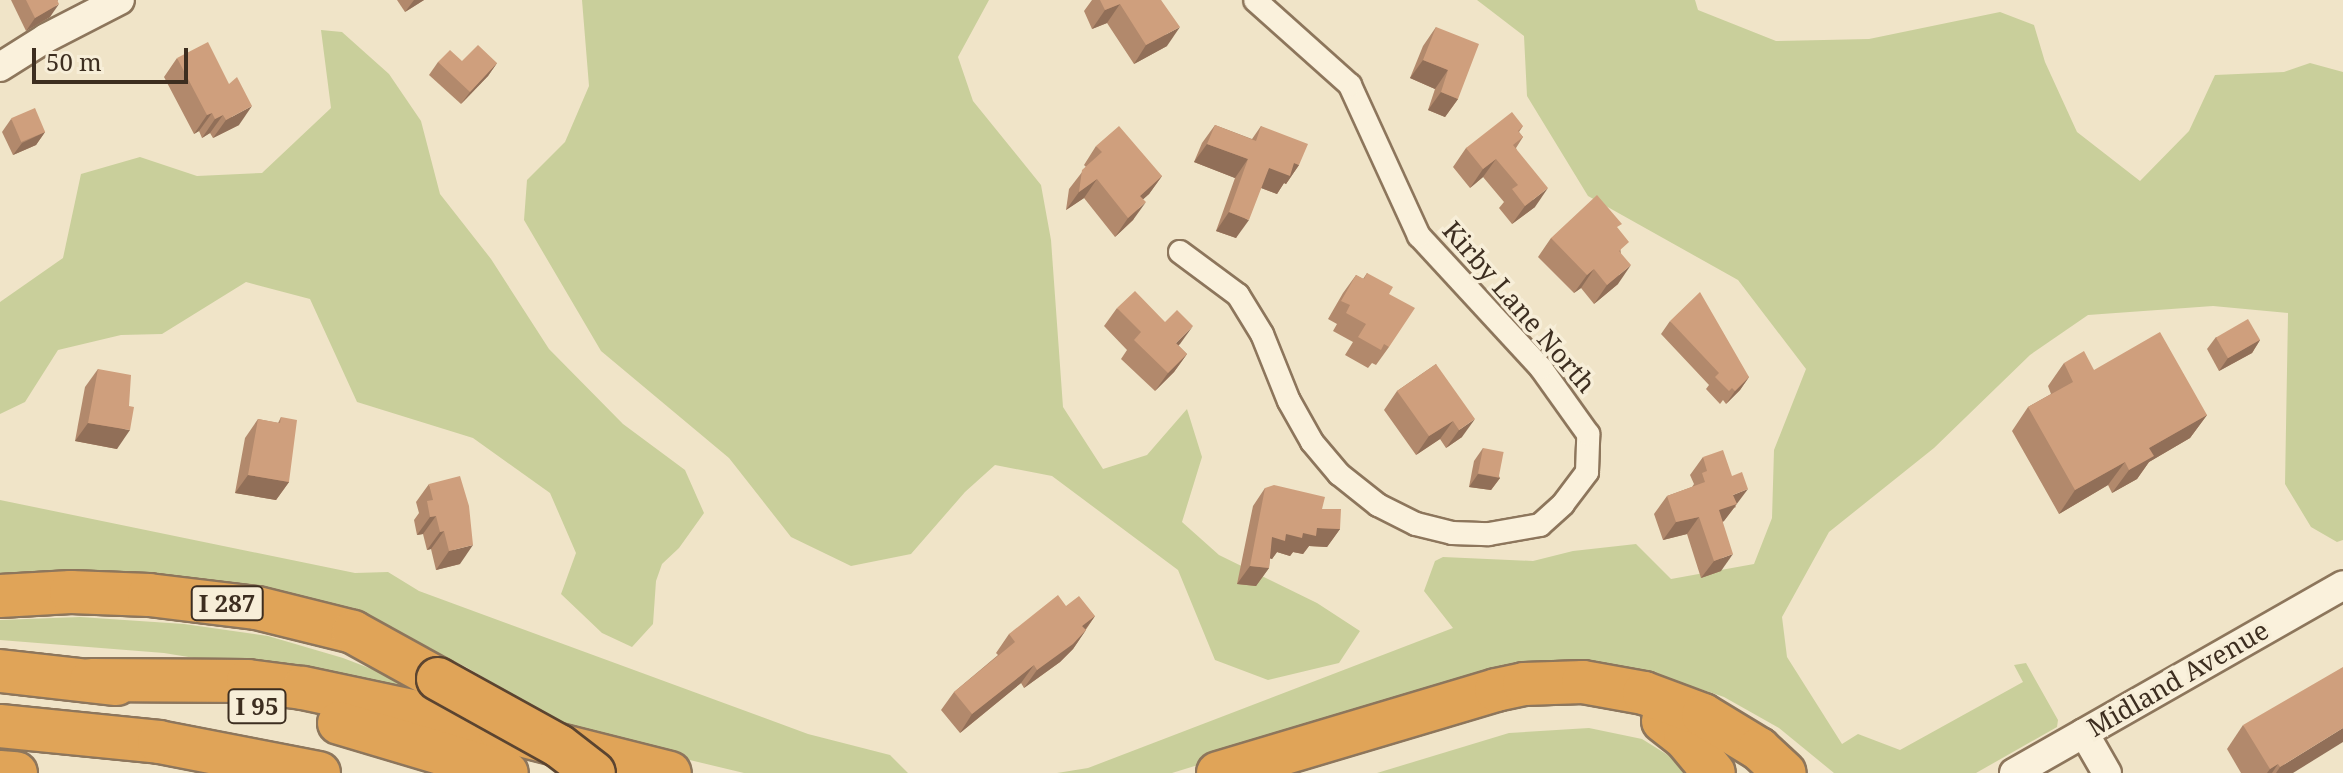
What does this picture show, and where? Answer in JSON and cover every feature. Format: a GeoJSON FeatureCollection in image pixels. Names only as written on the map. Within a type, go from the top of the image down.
{"type":"FeatureCollection","features":[{"type":"Feature","properties":{"kind":"highway","name":"I 287"},"geometry":{"type":"LineString","coordinates":[[0,596],[71,592],[149,595],[257,608],[353,632],[559,746],[594,773]]}},
{"type":"Feature","properties":{"kind":"highway","name":"I 95"},"geometry":{"type":"LineString","coordinates":[[0,671],[91,680],[329,720],[507,773]]}},
{"type":"Feature","properties":{"kind":"highway"},"geometry":{"type":"LineString","coordinates":[[91,680],[248,681],[303,688],[500,730],[670,773]]}},
{"type":"Feature","properties":{"kind":"highway"},"geometry":{"type":"LineString","coordinates":[[1218,773],[1524,684],[1583,682],[1731,730],[1785,773]]}},
{"type":"Feature","properties":{"kind":"highway"},"geometry":{"type":"LineString","coordinates":[[1312,773],[1512,714],[1571,709],[1669,712],[1739,722],[1809,773]]}},
{"type":"Feature","properties":{"kind":"highway"},"geometry":{"type":"LineString","coordinates":[[1669,712],[1685,738],[1714,773]]}},
{"type":"Feature","properties":{"kind":"highway"},"geometry":{"type":"LineString","coordinates":[[1669,712],[1697,737],[1749,773]]}},
{"type":"Feature","properties":{"kind":"highway","name":"I 95"},"geometry":{"type":"LineString","coordinates":[[0,726],[159,742],[319,773]]}},
{"type":"Feature","properties":{"kind":"highway"},"geometry":{"type":"LineString","coordinates":[[0,772],[16,773]]}},
{"type":"Feature","properties":{"kind":"street"},"geometry":{"type":"LineString","coordinates":[[0,67],[46,38],[120,0]]}},
{"type":"Feature","properties":{"kind":"street","name":"Kirby Lane North"},"geometry":{"type":"LineString","coordinates":[[1180,252],[1238,295],[1262,334],[1289,401],[1312,442],[1339,474],[1378,505],[1416,524],[1452,533],[1489,534],[1540,525],[1563,504],[1587,472],[1588,434],[1541,368],[1419,236],[1350,85],[1255,0]]}},
{"type":"Feature","properties":{"kind":"street","name":"Midland Avenue"},"geometry":{"type":"LineString","coordinates":[[2014,773],[2343,585]]}},
{"type":"Feature","properties":{"kind":"street"},"geometry":{"type":"LineString","coordinates":[[2084,733],[2107,773]]}},
{"type":"Feature","properties":{"kind":"green space"},"geometry":{"type":"Polygon","coordinates":[[[582,0],[989,0],[958,57],[973,101],[1041,185],[1051,240],[1063,407],[1103,469],[1147,455],[1187,409],[1202,457],[1182,522],[1219,555],[1317,603],[1360,631],[1339,663],[1268,680],[1215,660],[1178,570],[1052,476],[995,465],[965,492],[911,554],[851,566],[791,537],[729,458],[601,351],[524,220],[527,180],[565,142],[589,86],[582,0]]]}},
{"type":"Feature","properties":{"kind":"green space"},"geometry":{"type":"Polygon","coordinates":[[[1477,0],[1695,0],[1698,10],[1776,41],[1869,39],[2000,12],[2034,25],[2045,62],[2077,132],[2140,181],[2189,131],[2215,75],[2284,72],[2310,63],[2343,72],[2343,540],[2337,542],[2311,527],[2285,484],[2288,313],[2213,306],[2088,315],[2030,355],[1934,448],[1829,532],[1782,617],[1787,657],[1842,744],[1858,734],[1900,750],[2023,682],[2014,665],[2026,663],[2058,720],[2057,727],[1976,773],[1834,773],[1779,728],[1724,697],[1664,677],[1599,665],[1419,697],[1172,773],[1057,773],[1088,768],[1453,628],[1424,591],[1435,561],[1443,557],[1533,561],[1573,551],[1636,544],[1671,579],[1754,564],[1772,518],[1774,450],[1806,369],[1738,280],[1588,196],[1527,96],[1524,36],[1477,0]]]}},
{"type":"Feature","properties":{"kind":"green space"},"geometry":{"type":"Polygon","coordinates":[[[321,30],[342,32],[389,74],[421,121],[440,194],[491,259],[549,349],[623,424],[685,470],[704,513],[679,548],[662,564],[656,581],[653,624],[632,647],[602,633],[561,594],[576,553],[550,493],[473,438],[357,402],[310,299],[246,282],[162,334],[121,335],[58,350],[25,402],[0,414],[0,302],[63,258],[81,174],[140,157],[197,176],[262,173],[331,108],[321,30]]]}},
{"type":"Feature","properties":{"kind":"green space"},"geometry":{"type":"Polygon","coordinates":[[[0,500],[355,573],[388,572],[419,591],[808,734],[890,755],[908,773],[744,773],[577,733],[466,667],[361,617],[0,580],[0,500]]]}},
{"type":"Feature","properties":{"kind":"green space"},"geometry":{"type":"Polygon","coordinates":[[[80,617],[184,624],[268,636],[343,658],[408,683],[445,704],[372,687],[164,653],[0,640],[0,620],[80,617]]]}},
{"type":"Feature","properties":{"kind":"green space"},"geometry":{"type":"Polygon","coordinates":[[[1589,728],[1642,739],[1687,767],[1690,773],[1377,773],[1509,733],[1589,728]]]}},
{"type":"Feature","properties":{"kind":"building"},"geometry":{"type":"Polygon","coordinates":[[[26,0],[57,0],[59,4],[35,18],[26,0]]]}},
{"type":"Feature","properties":{"kind":"building"},"geometry":{"type":"Polygon","coordinates":[[[1100,0],[1161,0],[1180,27],[1146,45],[1120,4],[1105,10],[1100,0]]]}},
{"type":"Feature","properties":{"kind":"building"},"geometry":{"type":"Polygon","coordinates":[[[1436,27],[1479,44],[1458,99],[1441,92],[1448,70],[1423,60],[1436,27]]]}},
{"type":"Feature","properties":{"kind":"building"},"geometry":{"type":"Polygon","coordinates":[[[208,42],[229,84],[237,77],[252,106],[226,120],[223,115],[215,119],[212,113],[207,115],[177,58],[208,42]]]}},
{"type":"Feature","properties":{"kind":"building"},"geometry":{"type":"Polygon","coordinates":[[[478,45],[497,63],[470,92],[438,62],[450,50],[462,61],[478,45]]]}},
{"type":"Feature","properties":{"kind":"building"},"geometry":{"type":"Polygon","coordinates":[[[35,108],[45,132],[21,142],[11,118],[35,108]]]}},
{"type":"Feature","properties":{"kind":"building"},"geometry":{"type":"Polygon","coordinates":[[[1512,112],[1523,126],[1518,131],[1523,137],[1513,145],[1548,188],[1525,206],[1512,189],[1518,185],[1496,159],[1483,169],[1466,148],[1512,112]]]}},
{"type":"Feature","properties":{"kind":"building"},"geometry":{"type":"Polygon","coordinates":[[[1215,125],[1256,141],[1261,126],[1308,144],[1299,165],[1294,163],[1290,176],[1269,168],[1249,220],[1229,212],[1248,159],[1207,144],[1215,125]]]}},
{"type":"Feature","properties":{"kind":"building"},"geometry":{"type":"Polygon","coordinates":[[[1119,126],[1162,176],[1140,196],[1146,202],[1128,218],[1097,179],[1079,192],[1082,170],[1102,152],[1096,146],[1119,126]]]}},
{"type":"Feature","properties":{"kind":"building"},"geometry":{"type":"Polygon","coordinates":[[[1597,195],[1622,224],[1617,227],[1629,242],[1619,251],[1631,265],[1607,285],[1594,269],[1587,275],[1551,238],[1597,195]]]}},
{"type":"Feature","properties":{"kind":"building"},"geometry":{"type":"Polygon","coordinates":[[[1367,273],[1393,287],[1389,294],[1415,308],[1389,347],[1384,344],[1381,350],[1358,337],[1366,324],[1346,313],[1350,305],[1341,301],[1356,275],[1364,279],[1367,273]]]}},
{"type":"Feature","properties":{"kind":"building"},"geometry":{"type":"Polygon","coordinates":[[[1135,291],[1165,322],[1177,310],[1193,326],[1176,343],[1187,354],[1168,373],[1134,340],[1141,332],[1117,308],[1135,291]]]}},
{"type":"Feature","properties":{"kind":"building"},"geometry":{"type":"Polygon","coordinates":[[[1700,292],[1749,377],[1735,391],[1732,388],[1729,391],[1715,377],[1719,373],[1670,321],[1700,292]]]}},
{"type":"Feature","properties":{"kind":"building"},"geometry":{"type":"Polygon","coordinates":[[[2248,319],[2260,340],[2228,358],[2216,338],[2248,319]]]}},
{"type":"Feature","properties":{"kind":"building"},"geometry":{"type":"Polygon","coordinates":[[[2160,332],[2207,415],[2149,448],[2154,456],[2129,470],[2125,462],[2075,490],[2028,407],[2073,382],[2064,363],[2084,351],[2094,370],[2160,332]]]}},
{"type":"Feature","properties":{"kind":"building"},"geometry":{"type":"Polygon","coordinates":[[[1436,364],[1475,419],[1459,430],[1453,421],[1429,436],[1397,391],[1436,364]]]}},
{"type":"Feature","properties":{"kind":"building"},"geometry":{"type":"Polygon","coordinates":[[[98,369],[131,375],[129,406],[134,407],[130,430],[88,423],[98,369]]]}},
{"type":"Feature","properties":{"kind":"building"},"geometry":{"type":"Polygon","coordinates":[[[281,417],[297,420],[289,482],[248,475],[258,419],[280,423],[281,417]]]}},
{"type":"Feature","properties":{"kind":"building"},"geometry":{"type":"Polygon","coordinates":[[[1483,448],[1504,452],[1499,478],[1478,474],[1483,448]]]}},
{"type":"Feature","properties":{"kind":"building"},"geometry":{"type":"Polygon","coordinates":[[[1723,450],[1732,476],[1742,472],[1748,489],[1733,495],[1737,504],[1719,510],[1733,554],[1714,561],[1699,517],[1676,522],[1667,496],[1705,482],[1702,473],[1707,471],[1703,457],[1723,450]]]}},
{"type":"Feature","properties":{"kind":"building"},"geometry":{"type":"Polygon","coordinates":[[[460,476],[469,506],[473,545],[449,551],[436,516],[430,517],[427,501],[433,500],[429,484],[460,476]]]}},
{"type":"Feature","properties":{"kind":"building"},"geometry":{"type":"Polygon","coordinates":[[[1274,485],[1325,497],[1322,509],[1341,509],[1340,529],[1317,528],[1316,536],[1303,533],[1302,538],[1286,534],[1285,541],[1272,537],[1269,568],[1250,566],[1265,488],[1274,485]]]}},
{"type":"Feature","properties":{"kind":"building"},"geometry":{"type":"Polygon","coordinates":[[[1058,595],[1066,606],[1079,596],[1095,616],[1082,626],[1086,630],[1073,644],[1037,670],[1034,665],[972,714],[954,692],[1015,642],[1009,634],[1058,595]]]}},
{"type":"Feature","properties":{"kind":"building"},"geometry":{"type":"Polygon","coordinates":[[[2343,667],[2343,728],[2280,767],[2278,764],[2270,769],[2243,725],[2343,667]]]}}]}
